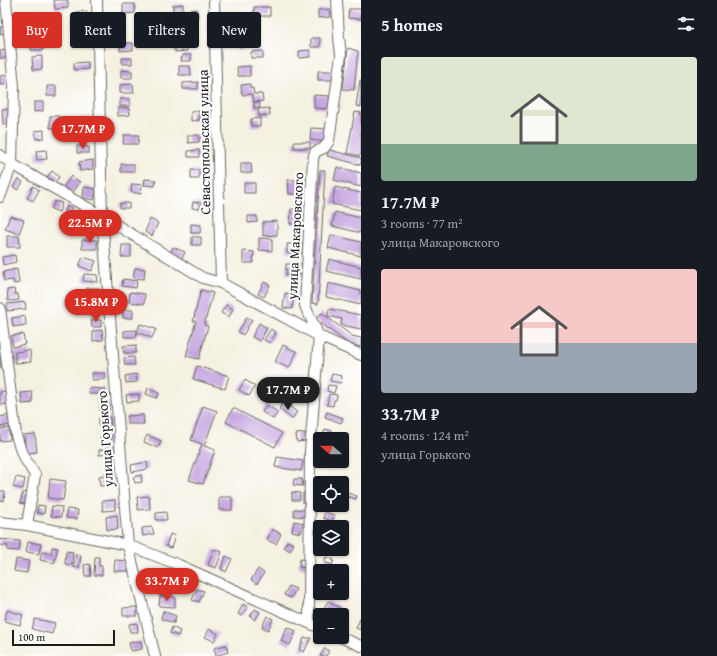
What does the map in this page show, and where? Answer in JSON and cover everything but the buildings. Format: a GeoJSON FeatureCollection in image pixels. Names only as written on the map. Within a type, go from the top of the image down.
{"type":"FeatureCollection","features":[{"type":"Feature","properties":{"kind":"street"},"geometry":{"type":"LineString","coordinates":[[0,198],[12,164],[14,87],[6,0]]}},
{"type":"Feature","properties":{"kind":"street","name":"улица Горького"},"geometry":{"type":"LineString","coordinates":[[98,0],[102,216],[128,545],[155,656]]}},
{"type":"Feature","properties":{"kind":"street","name":"Севастопольская улица"},"geometry":{"type":"LineString","coordinates":[[214,0],[221,283]]}},
{"type":"Feature","properties":{"kind":"street","name":"улица Макаровского"},"geometry":{"type":"LineString","coordinates":[[309,623],[310,452],[320,336],[306,306],[313,159],[315,152],[324,148],[329,141],[341,55],[337,0]]}},
{"type":"Feature","properties":{"kind":"street"},"geometry":{"type":"LineString","coordinates":[[0,155],[12,164],[102,216],[203,278],[221,283],[320,336],[361,355]]}},
{"type":"Feature","properties":{"kind":"street"},"geometry":{"type":"LineString","coordinates":[[0,308],[16,435],[22,454],[35,476],[27,525]]}},
{"type":"Feature","properties":{"kind":"street"},"geometry":{"type":"LineString","coordinates":[[0,522],[27,525],[128,545],[179,565],[313,625]]}},
{"type":"Feature","properties":{"kind":"street"},"geometry":{"type":"LineString","coordinates":[[349,641],[361,646]]}}]}
